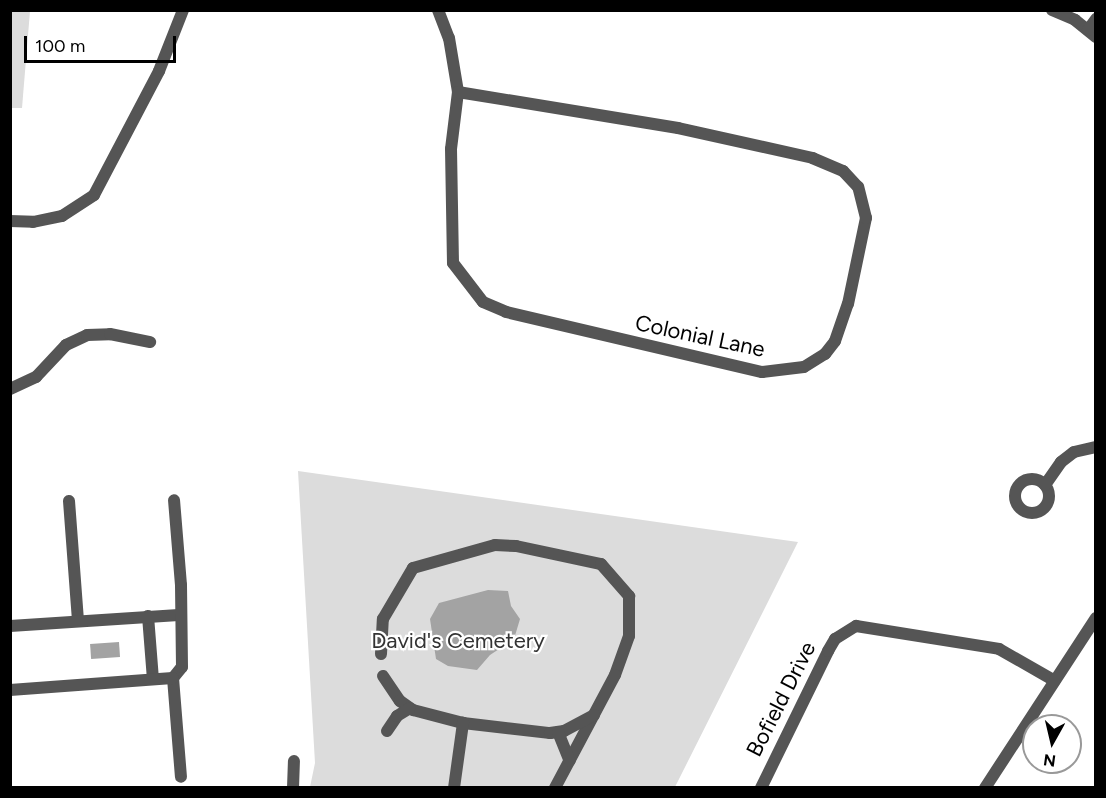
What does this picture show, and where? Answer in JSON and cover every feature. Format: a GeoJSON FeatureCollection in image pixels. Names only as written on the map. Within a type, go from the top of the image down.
{"type":"FeatureCollection","features":[{"type":"Feature","properties":{"kind":"street"},"geometry":{"type":"LineString","coordinates":[[10,221],[33,222],[62,216],[94,195],[159,71],[183,10]]}},
{"type":"Feature","properties":{"kind":"street","name":"Colonial Lane"},"geometry":{"type":"LineString","coordinates":[[438,10],[449,38],[458,92],[451,149],[453,263],[483,302],[507,312],[762,372],[804,368],[825,354],[835,341],[848,304],[866,218],[858,187],[843,171],[813,158],[678,128],[458,92]]}},
{"type":"Feature","properties":{"kind":"street"},"geometry":{"type":"LineString","coordinates":[[1052,10],[1092,34],[1095,19]]}},
{"type":"Feature","properties":{"kind":"street"},"geometry":{"type":"LineString","coordinates":[[10,389],[36,377],[66,345],[87,335],[110,334],[150,342]]}},
{"type":"Feature","properties":{"kind":"street"},"geometry":{"type":"LineString","coordinates":[[1045,485],[1061,462],[1074,452],[1095,447]]}},
{"type":"Feature","properties":{"kind":"street"},"geometry":{"type":"LineString","coordinates":[[174,500],[182,596],[179,615],[182,667],[173,678],[181,777]]}},
{"type":"Feature","properties":{"kind":"street"},"geometry":{"type":"LineString","coordinates":[[69,501],[78,621]]}},
{"type":"Feature","properties":{"kind":"street"},"geometry":{"type":"LineString","coordinates":[[381,654],[383,619],[413,568],[495,545],[585,558],[601,564],[629,596],[625,653],[555,788]]}},
{"type":"Feature","properties":{"kind":"street"},"geometry":{"type":"LineString","coordinates":[[10,626],[179,615]]}},
{"type":"Feature","properties":{"kind":"street"},"geometry":{"type":"LineString","coordinates":[[148,616],[153,679]]}},
{"type":"Feature","properties":{"kind":"street"},"geometry":{"type":"LineString","coordinates":[[985,788],[1095,618]]}},
{"type":"Feature","properties":{"kind":"street","name":"Bofield Drive"},"geometry":{"type":"LineString","coordinates":[[760,788],[828,651],[843,632],[864,625],[999,649],[1055,681]]}},
{"type":"Feature","properties":{"kind":"street"},"geometry":{"type":"LineString","coordinates":[[383,676],[410,708],[463,723],[558,732],[594,715]]}},
{"type":"Feature","properties":{"kind":"street"},"geometry":{"type":"LineString","coordinates":[[10,690],[173,678]]}},
{"type":"Feature","properties":{"kind":"street"},"geometry":{"type":"LineString","coordinates":[[387,731],[397,716],[410,708]]}},
{"type":"Feature","properties":{"kind":"street"},"geometry":{"type":"LineString","coordinates":[[454,788],[463,723]]}},
{"type":"Feature","properties":{"kind":"street"},"geometry":{"type":"LineString","coordinates":[[558,732],[570,761]]}},
{"type":"Feature","properties":{"kind":"street"},"geometry":{"type":"LineString","coordinates":[[293,788],[294,760]]}},
{"type":"Feature","properties":{"kind":"green space"},"geometry":{"type":"Polygon","coordinates":[[[11,10],[30,11],[22,108],[11,108],[11,10]]]}},
{"type":"Feature","properties":{"kind":"green space","name":"David's Cemetery"},"geometry":{"type":"Polygon","coordinates":[[[298,471],[798,542],[675,787],[310,787],[315,763],[298,471]]]}},
{"type":"Feature","properties":{"kind":"shaded area"},"geometry":{"type":"Polygon","coordinates":[[[488,590],[508,591],[511,606],[520,619],[514,639],[490,655],[477,670],[448,666],[436,659],[430,619],[439,603],[488,590]]]}},
{"type":"Feature","properties":{"kind":"shaded area"},"geometry":{"type":"Polygon","coordinates":[[[119,642],[120,657],[91,659],[90,644],[119,642]]]}}]}
